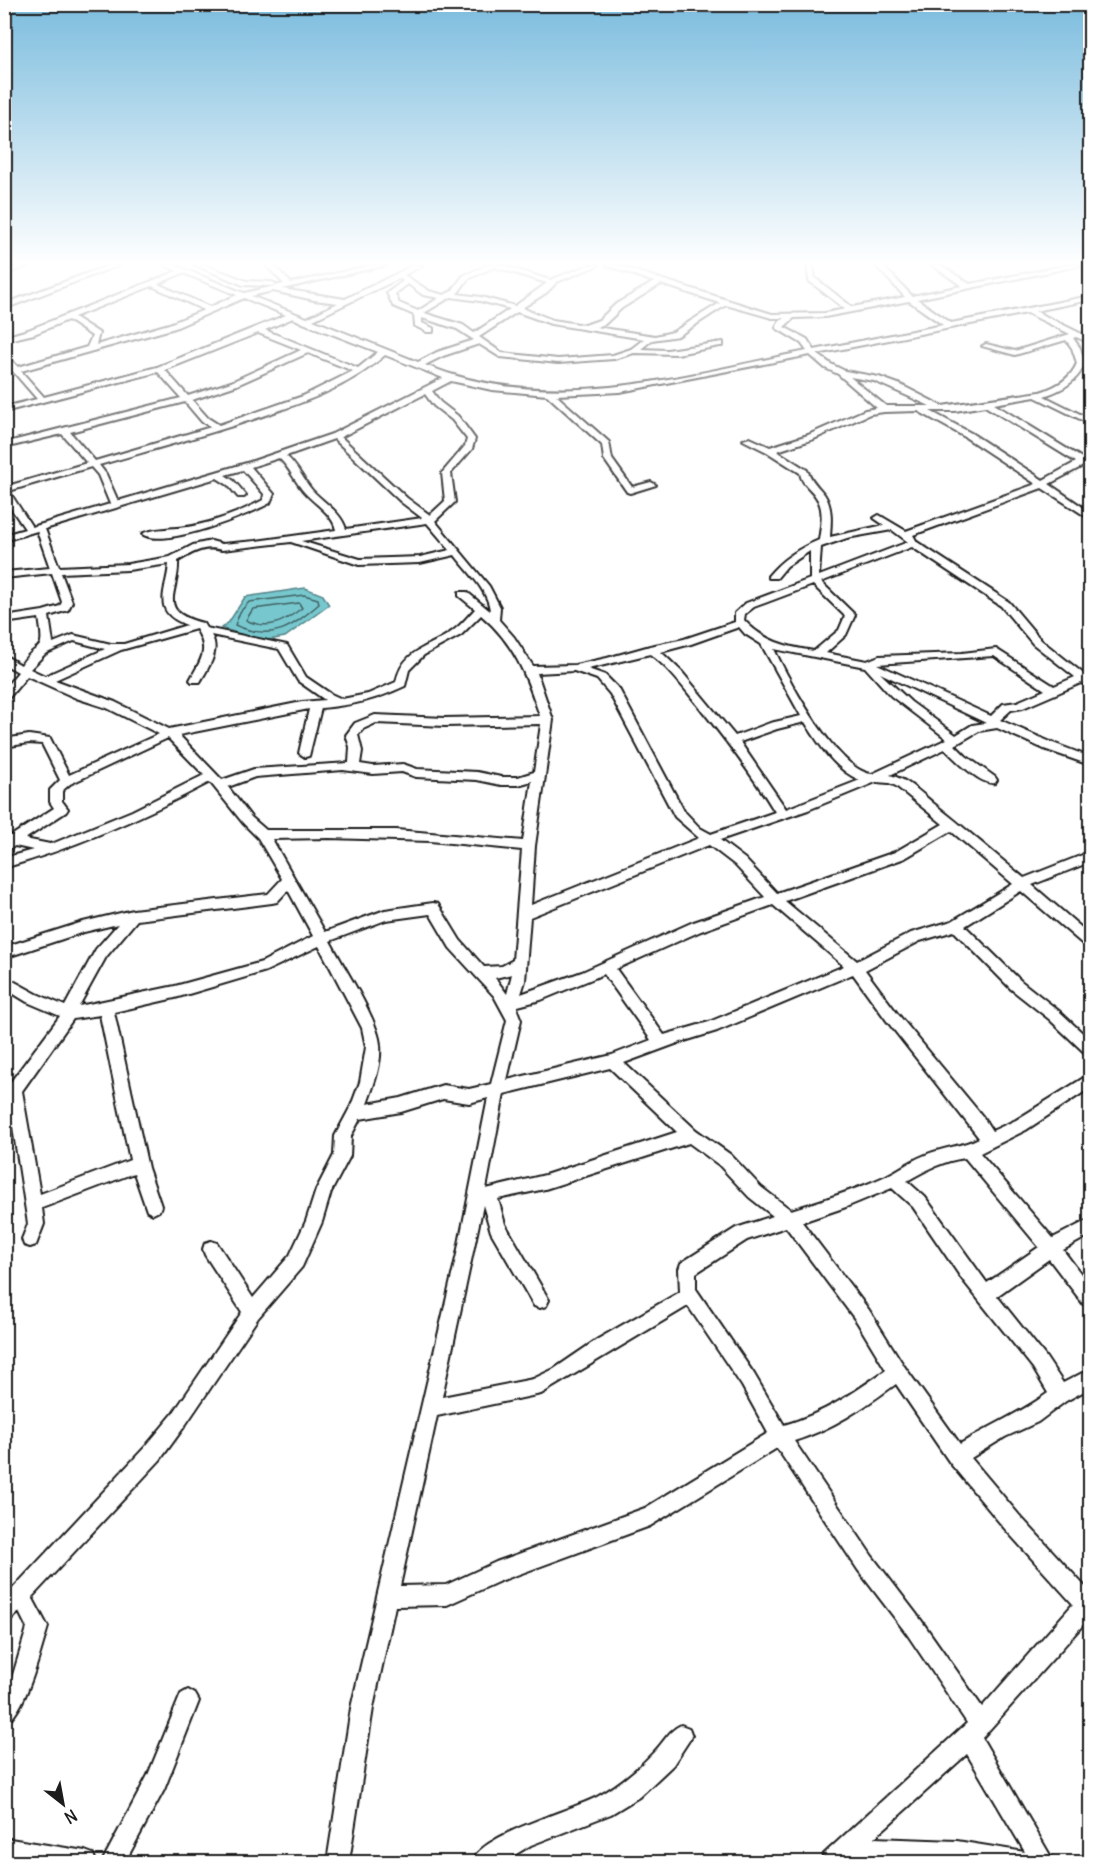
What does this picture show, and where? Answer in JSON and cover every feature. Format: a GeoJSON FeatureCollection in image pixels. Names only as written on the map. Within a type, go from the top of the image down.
{"type":"FeatureCollection","features":[{"type":"Feature","properties":{"kind":"street"},"geometry":{"type":"LineString","coordinates":[[18,369],[77,352]]}},
{"type":"Feature","properties":{"kind":"street"},"geometry":{"type":"LineString","coordinates":[[4,410],[160,369],[202,352]]}},
{"type":"Feature","properties":{"kind":"street"},"geometry":{"type":"LineString","coordinates":[[4,446],[187,398],[254,375],[304,352]]}},
{"type":"Feature","properties":{"kind":"street"},"geometry":{"type":"LineString","coordinates":[[309,352],[359,371]]}},
{"type":"Feature","properties":{"kind":"street"},"geometry":{"type":"LineString","coordinates":[[383,352],[450,378],[512,392],[551,395],[620,390],[816,352]]}},
{"type":"Feature","properties":{"kind":"street"},"geometry":{"type":"LineString","coordinates":[[4,620],[44,614],[64,608],[67,602],[57,570],[35,529],[4,490],[218,428],[297,401],[359,371],[373,363],[383,352]]}},
{"type":"Feature","properties":{"kind":"street"},"geometry":{"type":"LineString","coordinates":[[417,366],[444,352]]}},
{"type":"Feature","properties":{"kind":"street"},"geometry":{"type":"LineString","coordinates":[[496,352],[500,355],[558,361],[592,360],[629,352]]}},
{"type":"Feature","properties":{"kind":"street"},"geometry":{"type":"LineString","coordinates":[[641,352],[652,354],[672,352]]}},
{"type":"Feature","properties":{"kind":"street"},"geometry":{"type":"LineString","coordinates":[[770,450],[811,437],[859,415],[884,410],[941,408],[986,403],[1054,390],[1081,371],[1077,352]]}},
{"type":"Feature","properties":{"kind":"street"},"geometry":{"type":"LineString","coordinates":[[812,353],[828,366],[839,371],[876,379],[941,408]]}},
{"type":"Feature","properties":{"kind":"street"},"geometry":{"type":"LineString","coordinates":[[4,355],[42,400]]}},
{"type":"Feature","properties":{"kind":"street"},"geometry":{"type":"LineString","coordinates":[[160,369],[205,420],[218,428]]}},
{"type":"Feature","properties":{"kind":"street"},"geometry":{"type":"LineString","coordinates":[[839,371],[884,410]]}},
{"type":"Feature","properties":{"kind":"street"},"geometry":{"type":"LineString","coordinates":[[4,538],[245,466],[335,436],[450,378]]}},
{"type":"Feature","properties":{"kind":"street"},"geometry":{"type":"LineString","coordinates":[[4,575],[128,567],[173,560],[203,545],[211,544],[222,547],[291,540],[430,520],[450,502],[446,473],[469,447],[471,439],[455,418],[437,404],[427,390]]}},
{"type":"Feature","properties":{"kind":"street"},"geometry":{"type":"LineString","coordinates":[[551,395],[606,444],[608,459],[630,490],[651,485]]}},
{"type":"Feature","properties":{"kind":"street"},"geometry":{"type":"LineString","coordinates":[[1036,395],[1090,422]]}},
{"type":"Feature","properties":{"kind":"street"},"geometry":{"type":"LineString","coordinates":[[986,403],[1087,464]]}},
{"type":"Feature","properties":{"kind":"street"},"geometry":{"type":"LineString","coordinates":[[919,409],[968,435],[1090,516]]}},
{"type":"Feature","properties":{"kind":"street"},"geometry":{"type":"LineString","coordinates":[[64,431],[102,474],[115,504]]}},
{"type":"Feature","properties":{"kind":"street"},"geometry":{"type":"LineString","coordinates":[[335,436],[430,520],[484,586],[495,607],[494,620]]}},
{"type":"Feature","properties":{"kind":"street"},"geometry":{"type":"LineString","coordinates":[[747,440],[770,450],[804,472],[806,483],[820,493],[827,514],[814,580],[823,594],[850,615],[849,622],[843,631],[816,655]]}},
{"type":"Feature","properties":{"kind":"street"},"geometry":{"type":"LineString","coordinates":[[280,454],[291,464],[295,474],[309,492],[339,521],[342,533]]}},
{"type":"Feature","properties":{"kind":"street"},"geometry":{"type":"LineString","coordinates":[[1087,464],[909,539],[885,555],[750,605],[740,613],[741,623],[754,636],[766,643],[793,651],[868,664],[1047,746],[1090,760]]}},
{"type":"Feature","properties":{"kind":"street"},"geometry":{"type":"LineString","coordinates":[[147,534],[168,534],[201,526],[255,508],[267,501],[269,494],[245,466]]}},
{"type":"Feature","properties":{"kind":"street"},"geometry":{"type":"LineString","coordinates":[[218,474],[231,483],[241,495]]}},
{"type":"Feature","properties":{"kind":"street"},"geometry":{"type":"LineString","coordinates":[[879,518],[1005,604],[1037,642],[1087,681]]}},
{"type":"Feature","properties":{"kind":"street"},"geometry":{"type":"LineString","coordinates":[[774,576],[785,562],[820,544],[844,536],[894,527]]}},
{"type":"Feature","properties":{"kind":"street"},"geometry":{"type":"LineString","coordinates":[[291,540],[358,562],[420,560],[457,552]]}},
{"type":"Feature","properties":{"kind":"street"},"geometry":{"type":"LineString","coordinates":[[173,560],[175,570],[167,590],[168,606],[172,612],[188,623],[283,647],[302,679],[327,697],[342,701],[359,726]]}},
{"type":"Feature","properties":{"kind":"street"},"geometry":{"type":"LineString","coordinates":[[338,1863],[362,1708],[465,1254],[482,1198],[497,1089],[514,1020],[511,1006],[518,981],[529,846],[547,720],[530,670],[510,639],[494,620],[463,594]]}},
{"type":"Feature","properties":{"kind":"street"},"geometry":{"type":"LineString","coordinates":[[7,843],[62,809],[56,802],[56,790],[66,781],[170,734],[316,704],[372,697],[401,684],[404,669],[420,653],[457,633],[480,610]]}},
{"type":"Feature","properties":{"kind":"street"},"geometry":{"type":"LineString","coordinates":[[4,696],[28,663],[47,646],[44,614]]}},
{"type":"Feature","properties":{"kind":"street"},"geometry":{"type":"LineString","coordinates":[[530,670],[575,668],[607,662],[650,649],[687,642],[741,623]]}},
{"type":"Feature","properties":{"kind":"street"},"geometry":{"type":"LineString","coordinates":[[47,679],[119,647],[201,627]]}},
{"type":"Feature","properties":{"kind":"street"},"geometry":{"type":"LineString","coordinates":[[196,681],[210,652],[209,641],[201,627]]}},
{"type":"Feature","properties":{"kind":"street"},"geometry":{"type":"LineString","coordinates":[[42,651],[72,638],[119,647]]}},
{"type":"Feature","properties":{"kind":"street"},"geometry":{"type":"LineString","coordinates":[[766,643],[779,672],[808,718],[843,762],[861,776],[897,781],[953,824],[984,854],[1090,942]]}},
{"type":"Feature","properties":{"kind":"street"},"geometry":{"type":"LineString","coordinates":[[650,649],[687,684],[764,783],[782,813]]}},
{"type":"Feature","properties":{"kind":"street"},"geometry":{"type":"LineString","coordinates":[[868,664],[879,659],[962,656],[996,652],[1053,690]]}},
{"type":"Feature","properties":{"kind":"street"},"geometry":{"type":"LineString","coordinates":[[4,658],[14,666],[80,695],[111,705],[170,734],[215,781],[247,820],[263,835],[322,938],[372,1038],[373,1047],[367,1082],[343,1136],[342,1156],[324,1190],[314,1222],[300,1254],[269,1295],[252,1312],[178,1421],[153,1453],[4,1613]]}},
{"type":"Feature","properties":{"kind":"street"},"geometry":{"type":"LineString","coordinates":[[602,677],[607,662]]}},
{"type":"Feature","properties":{"kind":"street"},"geometry":{"type":"LineString","coordinates":[[868,664],[872,673],[951,742],[962,759],[991,780]]}},
{"type":"Feature","properties":{"kind":"street"},"geometry":{"type":"LineString","coordinates":[[575,668],[602,677],[615,692],[679,814],[696,831],[740,862],[803,926],[856,968],[892,1017],[978,1122],[989,1140]]}},
{"type":"Feature","properties":{"kind":"street"},"geometry":{"type":"LineString","coordinates":[[525,914],[710,839],[830,797],[876,777],[927,750],[951,742],[976,728],[996,723],[1007,707],[1019,705],[1053,690],[1087,681]]}},
{"type":"Feature","properties":{"kind":"street"},"geometry":{"type":"LineString","coordinates":[[305,753],[316,704]]}},
{"type":"Feature","properties":{"kind":"street"},"geometry":{"type":"LineString","coordinates":[[732,741],[774,726],[808,718]]}},
{"type":"Feature","properties":{"kind":"street"},"geometry":{"type":"LineString","coordinates":[[353,767],[357,758],[357,746],[352,735],[359,726],[375,719],[445,722],[547,720]]}},
{"type":"Feature","properties":{"kind":"street"},"geometry":{"type":"LineString","coordinates":[[4,743],[29,740],[46,741],[66,781]]}},
{"type":"Feature","properties":{"kind":"street"},"geometry":{"type":"LineString","coordinates":[[4,863],[55,849],[215,781],[254,773],[353,767],[373,770],[403,768],[416,773],[477,776],[501,781],[518,781],[540,774]]}},
{"type":"Feature","properties":{"kind":"street"},"geometry":{"type":"LineString","coordinates":[[511,1006],[696,927],[900,855],[953,824]]}},
{"type":"Feature","properties":{"kind":"street"},"geometry":{"type":"LineString","coordinates":[[263,835],[366,835],[470,840],[529,846]]}},
{"type":"Feature","properties":{"kind":"street"},"geometry":{"type":"LineString","coordinates":[[7,843],[55,849]]}},
{"type":"Feature","properties":{"kind":"street"},"geometry":{"type":"LineString","coordinates":[[355,1113],[401,1105],[443,1092],[470,1096],[613,1061],[712,1027],[838,973],[856,968],[916,937],[956,925],[1022,884],[1090,857]]}},
{"type":"Feature","properties":{"kind":"street"},"geometry":{"type":"LineString","coordinates":[[4,953],[83,927],[134,915],[272,898],[288,881]]}},
{"type":"Feature","properties":{"kind":"street"},"geometry":{"type":"LineString","coordinates":[[4,981],[32,998],[70,1012],[106,1009],[266,966],[322,938],[385,915],[432,908],[454,944],[511,1006]]}},
{"type":"Feature","properties":{"kind":"street"},"geometry":{"type":"LineString","coordinates":[[4,1104],[70,1012],[100,953],[134,915]]}},
{"type":"Feature","properties":{"kind":"street"},"geometry":{"type":"LineString","coordinates":[[956,925],[1016,985],[1054,1015],[1090,1049]]}},
{"type":"Feature","properties":{"kind":"street"},"geometry":{"type":"LineString","coordinates":[[481,972],[497,974],[514,968],[520,962]]}},
{"type":"Feature","properties":{"kind":"street"},"geometry":{"type":"LineString","coordinates":[[606,967],[633,1001],[661,1043]]}},
{"type":"Feature","properties":{"kind":"street"},"geometry":{"type":"LineString","coordinates":[[106,1009],[139,1164],[153,1206]]}},
{"type":"Feature","properties":{"kind":"street"},"geometry":{"type":"LineString","coordinates":[[613,1061],[691,1135],[725,1160],[754,1192],[791,1220],[863,1316],[898,1372],[957,1456],[1005,1514],[1089,1604],[975,1731],[840,1856]]}},
{"type":"Feature","properties":{"kind":"street"},"geometry":{"type":"LineString","coordinates":[[1043,1863],[975,1731],[914,1627],[865,1563],[780,1436],[748,1380],[690,1296],[687,1269],[742,1234],[791,1220],[894,1180],[927,1161],[948,1153],[969,1151],[1021,1125],[1090,1080]]}},
{"type":"Feature","properties":{"kind":"street"},"geometry":{"type":"LineString","coordinates":[[14,1090],[36,1224],[30,1239]]}},
{"type":"Feature","properties":{"kind":"street"},"geometry":{"type":"LineString","coordinates":[[482,1198],[530,1184],[546,1182],[691,1135]]}},
{"type":"Feature","properties":{"kind":"street"},"geometry":{"type":"LineString","coordinates":[[969,1151],[1051,1248],[1090,1299]]}},
{"type":"Feature","properties":{"kind":"street"},"geometry":{"type":"LineString","coordinates":[[33,1204],[139,1164]]}},
{"type":"Feature","properties":{"kind":"street"},"geometry":{"type":"LineString","coordinates":[[894,1180],[919,1202],[968,1273],[1039,1362],[1060,1395]]}},
{"type":"Feature","properties":{"kind":"street"},"geometry":{"type":"LineString","coordinates":[[482,1198],[540,1300]]}},
{"type":"Feature","properties":{"kind":"street"},"geometry":{"type":"LineString","coordinates":[[985,1294],[1051,1248],[1090,1227]]}},
{"type":"Feature","properties":{"kind":"street"},"geometry":{"type":"LineString","coordinates":[[211,1249],[252,1312]]}},
{"type":"Feature","properties":{"kind":"street"},"geometry":{"type":"LineString","coordinates":[[430,1408],[535,1388],[690,1296]]}},
{"type":"Feature","properties":{"kind":"street"},"geometry":{"type":"LineString","coordinates":[[387,1596],[447,1595],[496,1572],[650,1516],[780,1436],[815,1425],[846,1409],[898,1372]]}},
{"type":"Feature","properties":{"kind":"street"},"geometry":{"type":"LineString","coordinates":[[957,1456],[999,1431],[1032,1416],[1060,1395],[1090,1378]]}},
{"type":"Feature","properties":{"kind":"street"},"geometry":{"type":"LineString","coordinates":[[4,1714],[21,1682],[38,1627],[20,1595]]}},
{"type":"Feature","properties":{"kind":"street"},"geometry":{"type":"LineString","coordinates":[[113,1863],[156,1782],[188,1701]]}},
{"type":"Feature","properties":{"kind":"street"},"geometry":{"type":"LineString","coordinates":[[483,1863],[524,1837],[603,1806],[631,1789],[665,1757],[681,1736]]}},
{"type":"Feature","properties":{"kind":"street"},"geometry":{"type":"LineString","coordinates":[[4,1849],[85,1863]]}},
{"type":"Feature","properties":{"kind":"street"},"geometry":{"type":"LineString","coordinates":[[840,1856],[923,1849],[995,1857],[1021,1863]]}},
{"type":"Feature","properties":{"kind":"water"},"geometry":{"type":"Polygon","coordinates":[[[305,588],[323,595],[329,605],[285,637],[262,641],[221,628],[229,622],[245,597],[305,588]]]}}]}
